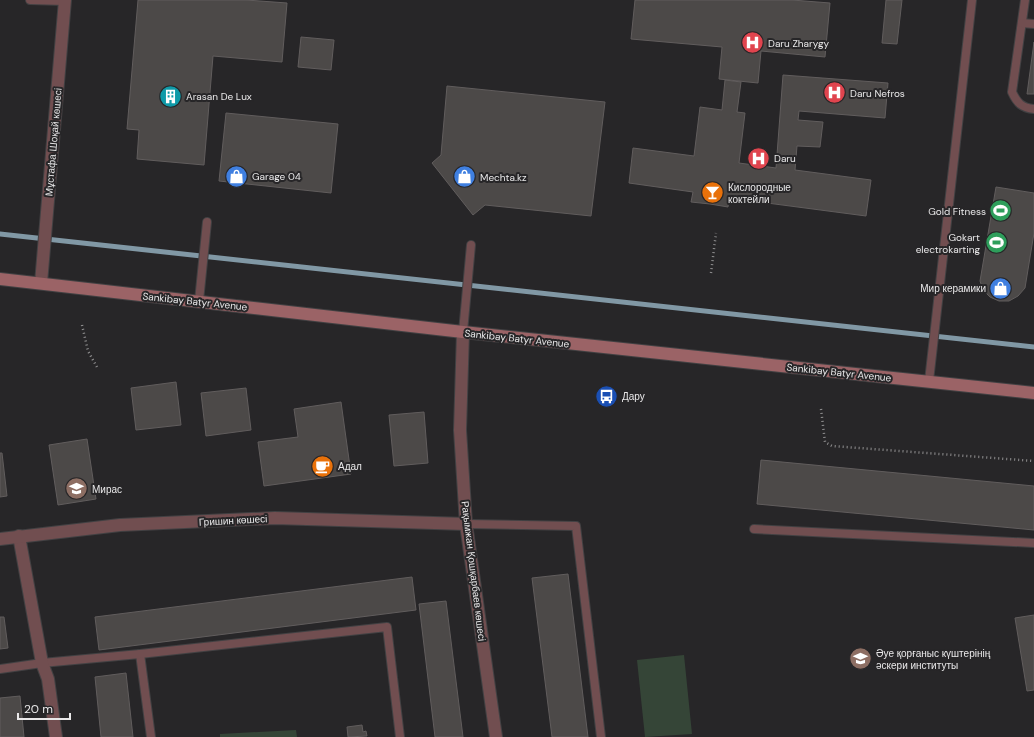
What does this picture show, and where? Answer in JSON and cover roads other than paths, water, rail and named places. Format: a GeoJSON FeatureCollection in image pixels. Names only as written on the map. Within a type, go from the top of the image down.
{"type":"FeatureCollection","features":[{"type":"Feature","properties":{"kind":"main road","name":"Sankibay Batyr Avenue"},"geometry":{"type":"LineString","coordinates":[[0,279],[463,332],[1034,393]]}},
{"type":"Feature","properties":{"kind":"street","name":"Мұстафа Шоқай көшесі"},"geometry":{"type":"LineString","coordinates":[[41,284],[65,0]]}},
{"type":"Feature","properties":{"kind":"street","name":"Рақымжан Қошқарбаев көшесі"},"geometry":{"type":"LineString","coordinates":[[463,332],[460,430],[466,524],[496,737]]}},
{"type":"Feature","properties":{"kind":"street","name":"Гришин көшесі"},"geometry":{"type":"LineString","coordinates":[[0,538],[120,525],[275,518],[466,524]]}},
{"type":"Feature","properties":{"kind":"street"},"geometry":{"type":"LineString","coordinates":[[19,536],[42,663],[48,679],[56,737]]}},
{"type":"Feature","properties":{"kind":"lane"},"geometry":{"type":"LineString","coordinates":[[30,0],[65,0]]}},
{"type":"Feature","properties":{"kind":"lane"},"geometry":{"type":"LineString","coordinates":[[929,381],[972,0]]}},
{"type":"Feature","properties":{"kind":"lane"},"geometry":{"type":"LineString","coordinates":[[1025,0],[1012,92],[1017,103],[1027,109],[1034,109]]}},
{"type":"Feature","properties":{"kind":"lane"},"geometry":{"type":"LineString","coordinates":[[1022,23],[1034,24]]}},
{"type":"Feature","properties":{"kind":"lane"},"geometry":{"type":"LineString","coordinates":[[199,301],[207,222]]}},
{"type":"Feature","properties":{"kind":"lane"},"geometry":{"type":"LineString","coordinates":[[463,332],[471,245]]}},
{"type":"Feature","properties":{"kind":"lane"},"geometry":{"type":"LineString","coordinates":[[466,524],[576,526],[601,737]]}},
{"type":"Feature","properties":{"kind":"lane"},"geometry":{"type":"LineString","coordinates":[[754,529],[1034,543]]}},
{"type":"Feature","properties":{"kind":"lane"},"geometry":{"type":"LineString","coordinates":[[0,669],[42,663],[140,654],[387,626],[400,737]]}},
{"type":"Feature","properties":{"kind":"lane"},"geometry":{"type":"LineString","coordinates":[[140,654],[151,737]]}},
{"type":"Feature","properties":{"kind":"waterway"},"geometry":{"type":"LineString","coordinates":[[0,234],[1034,347]]}},
{"type":"Feature","properties":{"kind":"place","name":"Daru Zharygy"},"geometry":{"type":"Point","coordinates":[752,43]}},
{"type":"Feature","properties":{"kind":"place","name":"Daru Nefros"},"geometry":{"type":"Point","coordinates":[834,93]}},
{"type":"Feature","properties":{"kind":"place","name":"Arasan De Lux"},"geometry":{"type":"Point","coordinates":[170,96]}},
{"type":"Feature","properties":{"kind":"place","name":"Daru"},"geometry":{"type":"Point","coordinates":[758,158]}},
{"type":"Feature","properties":{"kind":"place","name":"Garage 04"},"geometry":{"type":"Point","coordinates":[237,176]}},
{"type":"Feature","properties":{"kind":"place","name":"Mechta.kz"},"geometry":{"type":"Point","coordinates":[464,177]}},
{"type":"Feature","properties":{"kind":"place","name":"Кислородные коктейли"},"geometry":{"type":"Point","coordinates":[712,193]}},
{"type":"Feature","properties":{"kind":"place","name":"Gold Fitness"},"geometry":{"type":"Point","coordinates":[1001,211]}},
{"type":"Feature","properties":{"kind":"place","name":"Gokart electrokarting"},"geometry":{"type":"Point","coordinates":[996,243]}},
{"type":"Feature","properties":{"kind":"place","name":"Мир керамики"},"geometry":{"type":"Point","coordinates":[1001,288]}},
{"type":"Feature","properties":{"kind":"place","name":"Дару"},"geometry":{"type":"Point","coordinates":[607,396]}},
{"type":"Feature","properties":{"kind":"place","name":"Адал"},"geometry":{"type":"Point","coordinates":[323,466]}},
{"type":"Feature","properties":{"kind":"place","name":"Мирас"},"geometry":{"type":"Point","coordinates":[77,489]}},
{"type":"Feature","properties":{"kind":"place","name":"Әуе қорғаныс күштерінің әскери институты"},"geometry":{"type":"Point","coordinates":[860,659]}}]}
